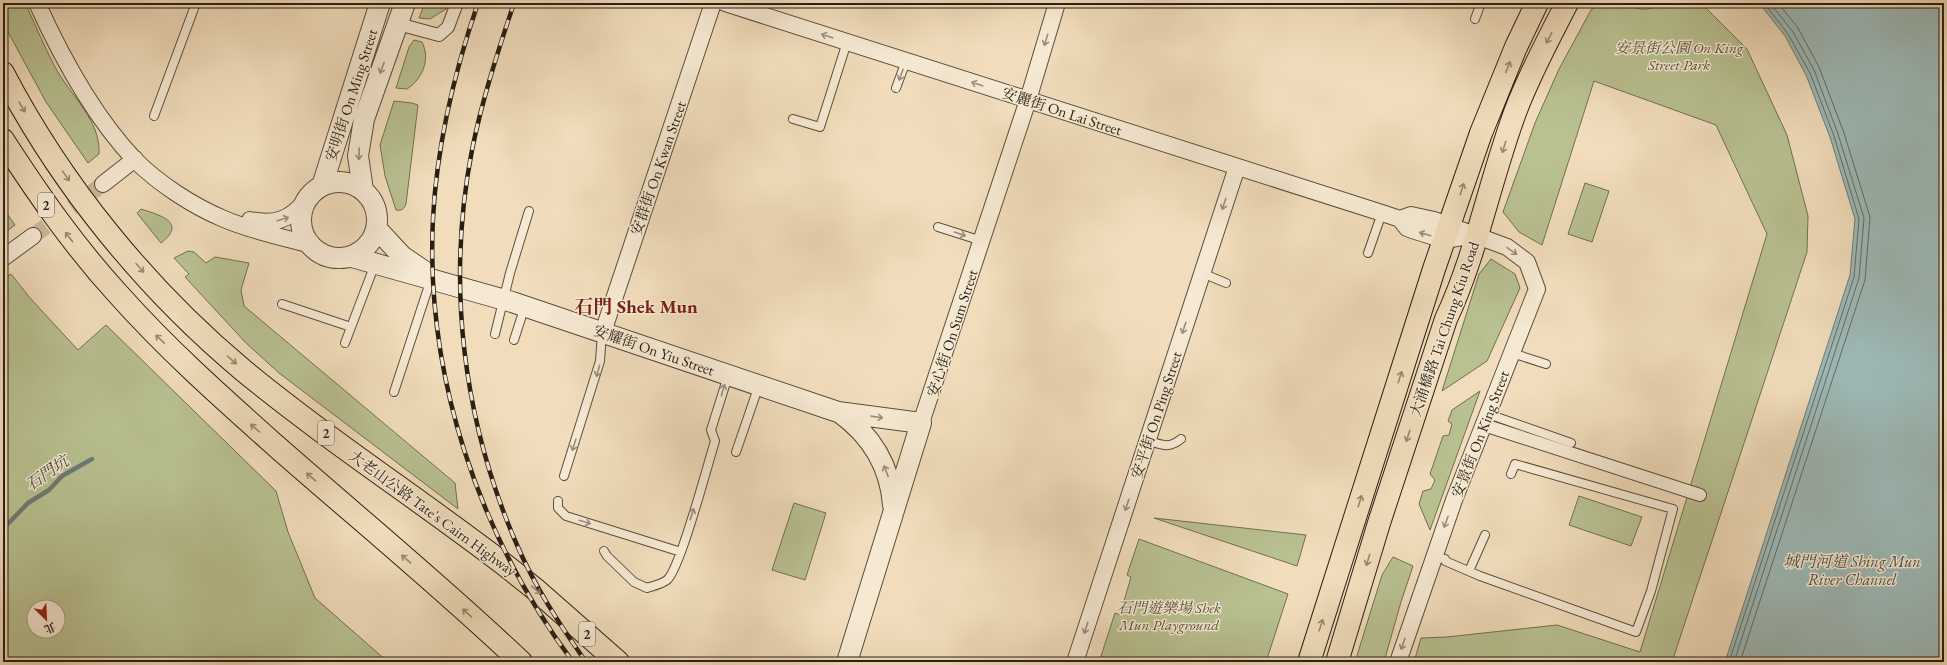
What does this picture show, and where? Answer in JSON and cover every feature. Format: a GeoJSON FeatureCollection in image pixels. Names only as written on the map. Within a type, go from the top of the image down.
{"type":"FeatureCollection","features":[{"type":"Feature","properties":{"kind":"main road","name":"大涌橋路 Tai Chung Kiu Road"},"geometry":{"type":"LineString","coordinates":[[1309,662],[1447,233],[1481,133],[1516,47],[1537,3]]}},
{"type":"Feature","properties":{"kind":"main road","name":"大涌橋路 Tai Chung Kiu Road"},"geometry":{"type":"LineString","coordinates":[[1338,662],[1386,502],[1446,319],[1460,288],[1516,110],[1538,58],[1567,3]]}},
{"type":"Feature","properties":{"kind":"main road","name":"大老山公路 Tate's Cairn Highway"},"geometry":{"type":"LineString","coordinates":[[3,73],[44,144],[90,208],[142,271],[212,343],[306,419],[404,489],[505,565],[535,589],[618,662]]}},
{"type":"Feature","properties":{"kind":"main road","name":"2"},"geometry":{"type":"LineString","coordinates":[[3,140],[69,237],[118,295],[157,337],[237,411],[521,662]]}},
{"type":"Feature","properties":{"kind":"street"},"geometry":{"type":"LineString","coordinates":[[37,3],[52,36],[82,88],[108,126],[135,159],[152,175],[192,202],[224,219],[308,244]]}},
{"type":"Feature","properties":{"kind":"street","name":"安明街 On Ming Street"},"geometry":{"type":"LineString","coordinates":[[322,186],[380,3]]}},
{"type":"Feature","properties":{"kind":"street","name":"安明街 On Ming Street"},"geometry":{"type":"LineString","coordinates":[[363,190],[358,156],[360,134],[405,3]]}},
{"type":"Feature","properties":{"kind":"street"},"geometry":{"type":"LineString","coordinates":[[398,24],[439,35],[448,27],[457,3]]}},
{"type":"Feature","properties":{"kind":"street","name":"安群街 On Kwan Street"},"geometry":{"type":"LineString","coordinates":[[602,332],[714,3]]}},
{"type":"Feature","properties":{"kind":"street","name":"安麗街 On Lai Street"},"geometry":{"type":"LineString","coordinates":[[726,3],[1382,213],[1400,218],[1411,215],[1447,233],[1476,235]]}},
{"type":"Feature","properties":{"kind":"street","name":"安心街 On Sum Street"},"geometry":{"type":"LineString","coordinates":[[846,662],[921,423],[1028,100],[1057,3]]}},
{"type":"Feature","properties":{"kind":"street"},"geometry":{"type":"LineString","coordinates":[[103,184],[135,159]]}},
{"type":"Feature","properties":{"kind":"street","name":"安平街 On Ping Street"},"geometry":{"type":"LineString","coordinates":[[1075,662],[1237,167]]}},
{"type":"Feature","properties":{"kind":"street","name":"安明街 On Ming Street"},"geometry":{"type":"LineString","coordinates":[[306,200],[322,186],[332,182],[353,184],[372,198],[377,210],[377,229],[374,238],[361,253],[352,257]]}},
{"type":"Feature","properties":{"kind":"street"},"geometry":{"type":"LineString","coordinates":[[192,202],[222,213],[264,223],[290,217],[298,211],[306,200]]}},
{"type":"Feature","properties":{"kind":"street"},"geometry":{"type":"LineString","coordinates":[[306,200],[300,219],[304,236],[308,244],[317,252],[328,257],[340,259],[352,257]]}},
{"type":"Feature","properties":{"kind":"street","name":"安耀街 On Yiu Street"},"geometry":{"type":"LineString","coordinates":[[377,229],[402,256],[439,282]]}},
{"type":"Feature","properties":{"kind":"street","name":"安景街 On King Street"},"geometry":{"type":"LineString","coordinates":[[1398,662],[1434,556],[1538,289],[1527,262],[1507,247],[1476,235]]}},
{"type":"Feature","properties":{"kind":"street"},"geometry":{"type":"LineString","coordinates":[[3,258],[33,236]]}},
{"type":"Feature","properties":{"kind":"street","name":"安耀街 On Yiu Street"},"geometry":{"type":"LineString","coordinates":[[352,257],[525,306],[838,412],[921,423]]}},
{"type":"Feature","properties":{"kind":"street","name":"安耀街 On Yiu Street"},"geometry":{"type":"LineString","coordinates":[[838,412],[864,433],[882,460],[891,487],[894,509]]}},
{"type":"Feature","properties":{"kind":"street"},"geometry":{"type":"LineString","coordinates":[[1486,420],[1700,495]]}},
{"type":"Feature","properties":{"kind":"lane"},"geometry":{"type":"LineString","coordinates":[[154,116],[196,3]]}},
{"type":"Feature","properties":{"kind":"lane"},"geometry":{"type":"LineString","coordinates":[[1475,18],[1481,3]]}},
{"type":"Feature","properties":{"kind":"lane"},"geometry":{"type":"LineString","coordinates":[[793,119],[820,127],[847,42]]}},
{"type":"Feature","properties":{"kind":"lane"},"geometry":{"type":"LineString","coordinates":[[896,88],[906,61]]}},
{"type":"Feature","properties":{"kind":"lane"},"geometry":{"type":"LineString","coordinates":[[495,334],[503,300],[529,211]]}},
{"type":"Feature","properties":{"kind":"lane"},"geometry":{"type":"LineString","coordinates":[[1368,253],[1382,213]]}},
{"type":"Feature","properties":{"kind":"lane"},"geometry":{"type":"LineString","coordinates":[[938,226],[982,242]]}},
{"type":"Feature","properties":{"kind":"lane"},"geometry":{"type":"LineString","coordinates":[[345,343],[352,331],[374,264]]}},
{"type":"Feature","properties":{"kind":"lane"},"geometry":{"type":"LineString","coordinates":[[1202,273],[1226,283]]}},
{"type":"Feature","properties":{"kind":"lane"},"geometry":{"type":"LineString","coordinates":[[394,392],[407,353],[439,282]]}},
{"type":"Feature","properties":{"kind":"lane"},"geometry":{"type":"LineString","coordinates":[[282,304],[352,331]]}},
{"type":"Feature","properties":{"kind":"lane"},"geometry":{"type":"LineString","coordinates":[[514,340],[525,306]]}},
{"type":"Feature","properties":{"kind":"lane"},"geometry":{"type":"LineString","coordinates":[[564,476],[600,361],[602,332]]}},
{"type":"Feature","properties":{"kind":"lane"},"geometry":{"type":"LineString","coordinates":[[398,350],[407,353]]}},
{"type":"Feature","properties":{"kind":"lane"},"geometry":{"type":"LineString","coordinates":[[1512,353],[1546,364]]}},
{"type":"Feature","properties":{"kind":"lane"},"geometry":{"type":"LineString","coordinates":[[604,551],[607,556],[634,582],[647,588],[668,580],[674,570],[681,552],[715,440],[711,430],[728,375]]}},
{"type":"Feature","properties":{"kind":"lane"},"geometry":{"type":"LineString","coordinates":[[736,452],[759,385]]}},
{"type":"Feature","properties":{"kind":"lane"},"geometry":{"type":"LineString","coordinates":[[1486,420],[1571,443]]}},
{"type":"Feature","properties":{"kind":"lane"},"geometry":{"type":"LineString","coordinates":[[1148,440],[1165,447],[1172,445],[1181,439]]}},
{"type":"Feature","properties":{"kind":"lane"},"geometry":{"type":"LineString","coordinates":[[1434,556],[1445,559],[1445,561],[1469,571],[1636,632],[1650,590],[1673,509],[1516,464],[1511,474]]}},
{"type":"Feature","properties":{"kind":"lane"},"geometry":{"type":"LineString","coordinates":[[558,500],[558,508],[566,516],[681,552]]}},
{"type":"Feature","properties":{"kind":"lane"},"geometry":{"type":"LineString","coordinates":[[1469,571],[1486,534]]}},
{"type":"Feature","properties":{"kind":"green space"},"geometry":{"type":"Polygon","coordinates":[[[3,3],[25,3],[55,67],[90,119],[95,130],[99,154],[88,163],[46,102],[7,30],[3,22],[3,3]]]}},
{"type":"Feature","properties":{"kind":"green space"},"geometry":{"type":"Polygon","coordinates":[[[425,3],[450,3],[446,9],[430,19],[419,18],[425,3]]]}},
{"type":"Feature","properties":{"kind":"green space","name":"安景街公園 On King Street Park"},"geometry":{"type":"Polygon","coordinates":[[[1599,3],[1630,3],[1639,9],[1649,9],[1669,3],[1701,3],[1747,49],[1787,135],[1808,216],[1807,252],[1672,662],[1414,662],[1421,638],[1447,637],[1557,625],[1640,652],[1767,234],[1716,125],[1594,81],[1542,245],[1519,232],[1503,212],[1535,123],[1559,69],[1591,10],[1599,3]]]}},
{"type":"Feature","properties":{"kind":"green space"},"geometry":{"type":"Polygon","coordinates":[[[414,40],[422,42],[425,49],[426,56],[424,68],[417,80],[407,89],[396,88],[409,47],[414,40]]]}},
{"type":"Feature","properties":{"kind":"green space"},"geometry":{"type":"Polygon","coordinates":[[[394,101],[418,105],[406,204],[401,210],[396,210],[385,176],[380,145],[394,101]]]}},
{"type":"Feature","properties":{"kind":"green space"},"geometry":{"type":"Polygon","coordinates":[[[1585,183],[1609,191],[1592,242],[1568,234],[1585,183]]]}},
{"type":"Feature","properties":{"kind":"green space"},"geometry":{"type":"Polygon","coordinates":[[[3,208],[15,225],[3,234],[3,208]]]}},
{"type":"Feature","properties":{"kind":"green space"},"geometry":{"type":"Polygon","coordinates":[[[141,209],[168,220],[171,225],[172,230],[169,236],[161,243],[137,213],[141,209]]]}},
{"type":"Feature","properties":{"kind":"green space"},"geometry":{"type":"Polygon","coordinates":[[[188,251],[194,252],[206,263],[215,257],[249,263],[241,290],[244,306],[455,483],[458,509],[279,373],[246,343],[185,277],[189,274],[174,258],[188,251]]]}},
{"type":"Feature","properties":{"kind":"green space"},"geometry":{"type":"Polygon","coordinates":[[[1491,259],[1515,274],[1520,288],[1487,361],[1442,391],[1479,274],[1491,259]]]}},
{"type":"Feature","properties":{"kind":"green space"},"geometry":{"type":"Polygon","coordinates":[[[11,274],[30,298],[78,350],[106,325],[276,491],[288,532],[315,598],[388,662],[3,662],[3,279],[11,274]]]}},
{"type":"Feature","properties":{"kind":"green space"},"geometry":{"type":"Polygon","coordinates":[[[1480,391],[1430,530],[1419,504],[1423,491],[1431,489],[1435,480],[1430,474],[1443,436],[1449,435],[1452,424],[1448,421],[1452,410],[1480,391]]]}},
{"type":"Feature","properties":{"kind":"green space"},"geometry":{"type":"Polygon","coordinates":[[[1579,496],[1642,517],[1631,546],[1569,525],[1579,496]]]}},
{"type":"Feature","properties":{"kind":"green space"},"geometry":{"type":"Polygon","coordinates":[[[794,503],[826,513],[805,580],[772,570],[794,503]]]}},
{"type":"Feature","properties":{"kind":"green space"},"geometry":{"type":"Polygon","coordinates":[[[1154,518],[1306,535],[1297,566],[1154,518]]]}},
{"type":"Feature","properties":{"kind":"green space","name":"石門遊樂場 Shek Mun Playground"},"geometry":{"type":"Polygon","coordinates":[[[1139,539],[1288,594],[1266,662],[1113,662],[1101,656],[1115,613],[1120,615],[1131,577],[1127,575],[1139,539]]]}},
{"type":"Feature","properties":{"kind":"green space"},"geometry":{"type":"Polygon","coordinates":[[[1393,557],[1413,566],[1384,662],[1355,662],[1382,575],[1393,557]]]}},
{"type":"Feature","properties":{"kind":"water","name":"城門河道 Shing Mun River Channel"},"geometry":{"type":"Polygon","coordinates":[[[1759,3],[1944,3],[1944,662],[1725,662],[1850,275],[1855,219],[1830,137],[1806,75],[1785,36],[1759,3]]]}},
{"type":"Feature","properties":{"kind":"waterway","name":"石門坑"},"geometry":{"type":"LineString","coordinates":[[3,529],[28,503],[49,490],[62,476],[92,459]]}},
{"type":"Feature","properties":{"kind":"tunnel"},"geometry":{"type":"LineString","coordinates":[[33,236],[103,184]]}},
{"type":"Feature","properties":{"kind":"railway"},"geometry":{"type":"LineString","coordinates":[[478,3],[454,82],[438,163],[433,218],[433,277],[438,336],[449,395],[465,452],[485,508],[510,562],[540,613],[573,662]]}},
{"type":"Feature","properties":{"kind":"railway"},"geometry":{"type":"LineString","coordinates":[[514,3],[485,94],[472,150],[464,200],[460,251],[464,351],[472,401],[498,498],[524,561],[540,591],[557,620],[586,662]]}},
{"type":"Feature","properties":{"kind":"district","name":"石門 Shek Mun"},"geometry":{"type":"Point","coordinates":[636,306]}}]}
